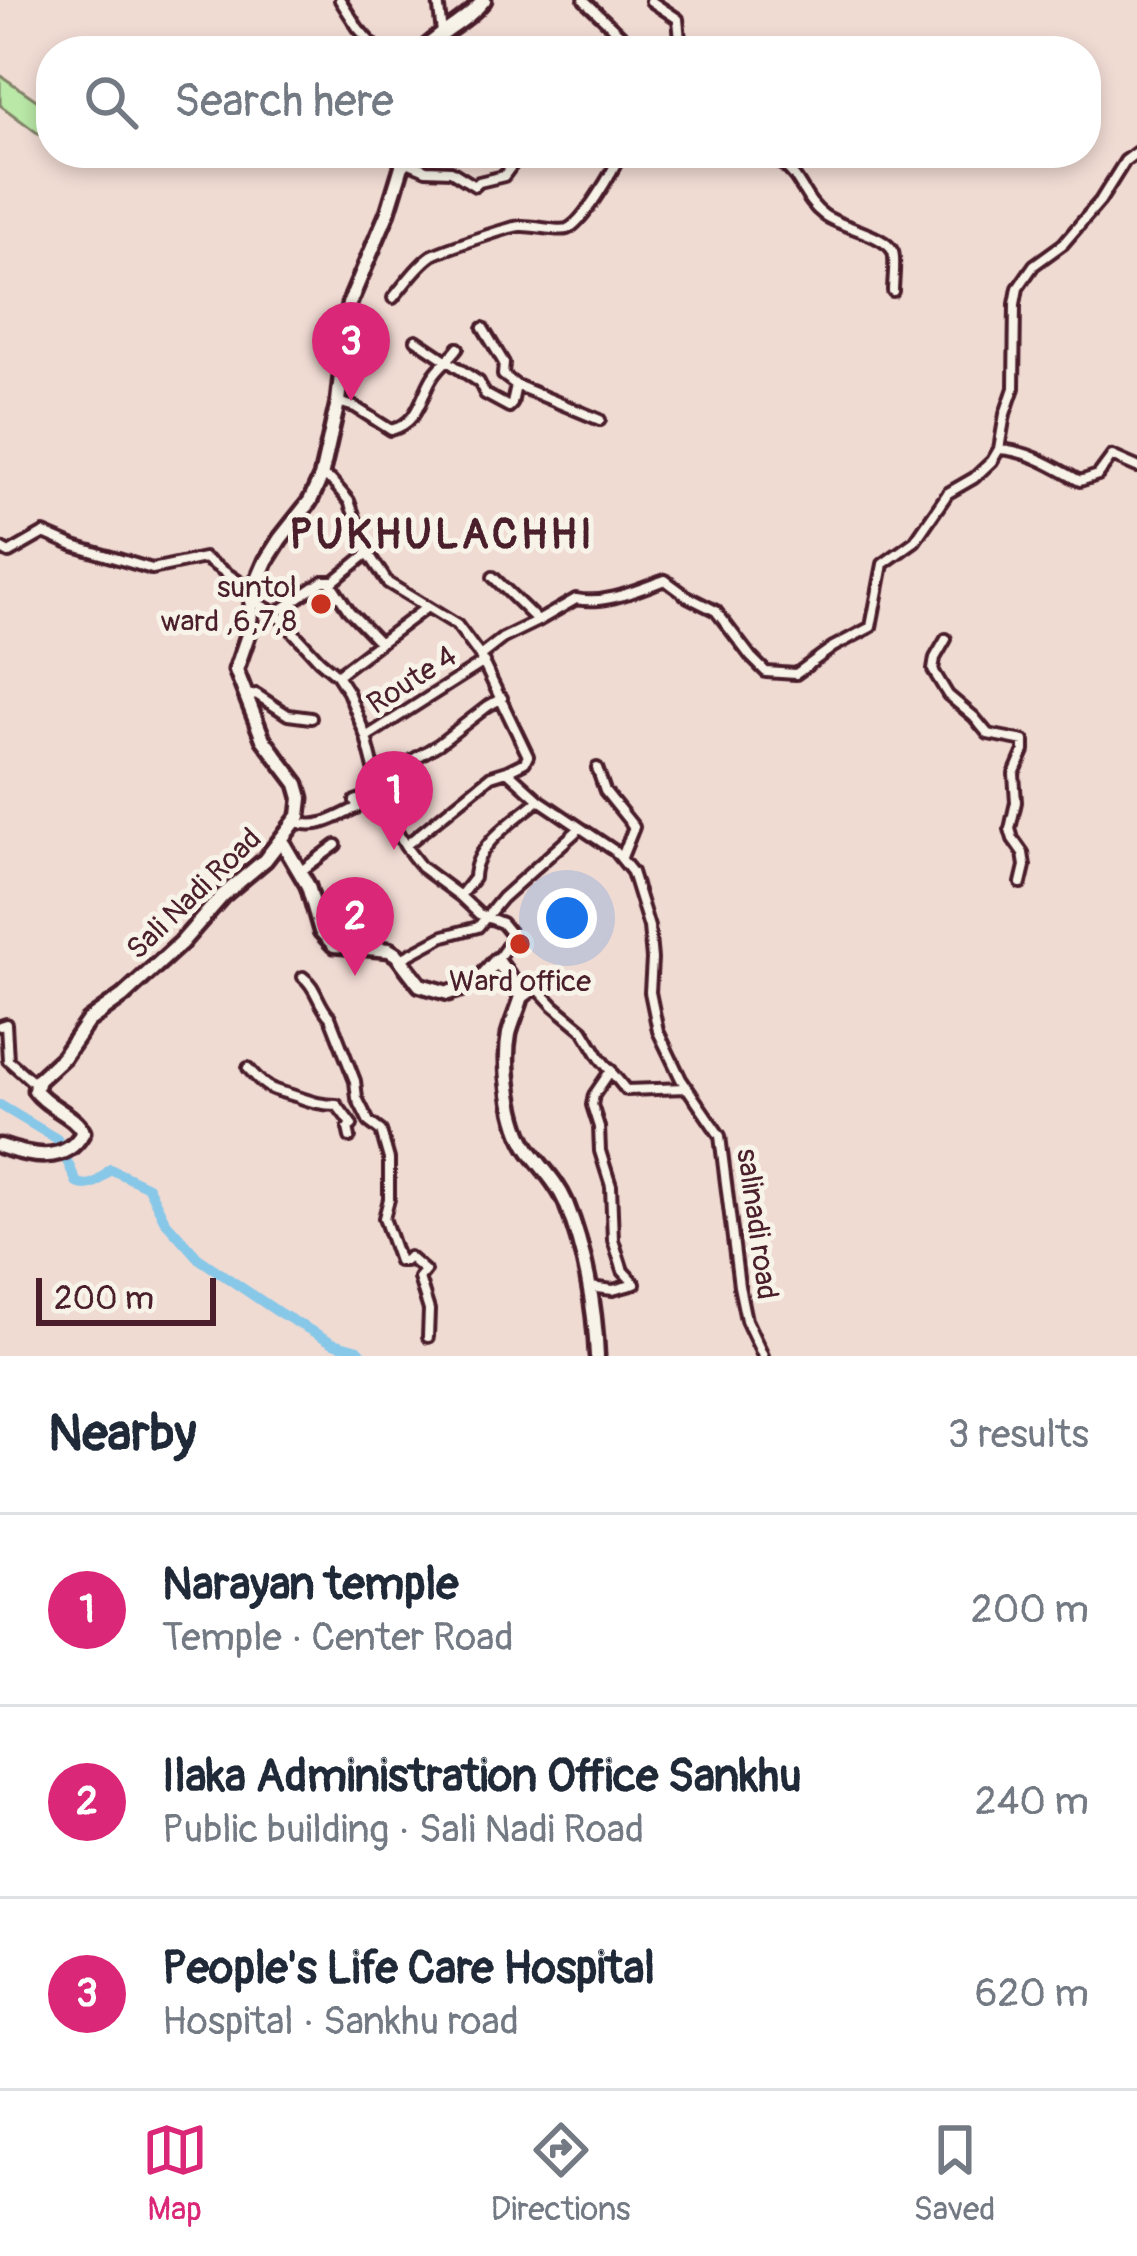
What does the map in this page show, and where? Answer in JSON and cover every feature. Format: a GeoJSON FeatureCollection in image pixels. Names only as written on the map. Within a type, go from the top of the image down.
{"type":"FeatureCollection","features":[{"type":"Feature","properties":{"kind":"main road"},"geometry":{"type":"LineString","coordinates":[[439,36],[484,0]]}},
{"type":"Feature","properties":{"kind":"main road"},"geometry":{"type":"LineString","coordinates":[[281,840],[301,809],[299,790],[262,739],[236,670],[249,632],[252,596],[266,561],[310,501],[321,477],[338,402],[349,304],[384,224],[402,168]]}},
{"type":"Feature","properties":{"kind":"main road","name":"Sali Nadi Road"},"geometry":{"type":"LineString","coordinates":[[35,1084],[69,1050],[88,1021],[181,943],[281,840],[301,871],[321,931],[339,947],[385,948],[401,959],[419,985],[448,993],[477,983],[497,961]]}},
{"type":"Feature","properties":{"kind":"main road"},"geometry":{"type":"LineString","coordinates":[[497,961],[521,999],[508,1044],[515,1117],[527,1147],[568,1207],[590,1287],[597,1356]]}},
{"type":"Feature","properties":{"kind":"main road"},"geometry":{"type":"LineString","coordinates":[[0,1146],[38,1156],[60,1153],[82,1135],[80,1126],[44,1102],[35,1084]]}},
{"type":"Feature","properties":{"kind":"street"},"geometry":{"type":"LineString","coordinates":[[340,0],[365,36]]}},
{"type":"Feature","properties":{"kind":"street"},"geometry":{"type":"LineString","coordinates":[[438,0],[442,33]]}},
{"type":"Feature","properties":{"kind":"street"},"geometry":{"type":"LineString","coordinates":[[584,0],[621,36]]}},
{"type":"Feature","properties":{"kind":"street"},"geometry":{"type":"LineString","coordinates":[[651,2],[678,19],[680,36]]}},
{"type":"Feature","properties":{"kind":"street"},"geometry":{"type":"LineString","coordinates":[[1137,152],[1125,161],[1100,201],[1063,244],[1034,265],[1018,288],[1014,388],[999,449],[1031,455],[1080,481],[1098,475],[1112,456],[1137,467]]}},
{"type":"Feature","properties":{"kind":"street"},"geometry":{"type":"LineString","coordinates":[[423,168],[451,171],[475,186],[503,176],[509,168]]}},
{"type":"Feature","properties":{"kind":"street"},"geometry":{"type":"LineString","coordinates":[[393,298],[434,252],[511,227],[560,230],[572,226],[615,168]]}},
{"type":"Feature","properties":{"kind":"street"},"geometry":{"type":"LineString","coordinates":[[786,168],[823,214],[890,248],[894,255],[892,291]]}},
{"type":"Feature","properties":{"kind":"street"},"geometry":{"type":"LineString","coordinates":[[483,328],[504,363],[502,375],[600,420]]}},
{"type":"Feature","properties":{"kind":"street"},"geometry":{"type":"LineString","coordinates":[[416,340],[509,407],[516,385]]}},
{"type":"Feature","properties":{"kind":"street"},"geometry":{"type":"LineString","coordinates":[[338,402],[396,429],[414,413],[435,373],[458,348]]}},
{"type":"Feature","properties":{"kind":"street","name":"Route 4"},"geometry":{"type":"LineString","coordinates":[[366,737],[482,659],[503,638],[576,598],[606,599],[665,580],[716,611],[766,672],[796,674],[872,627],[884,564],[915,541],[949,494],[983,472],[999,449]]}},
{"type":"Feature","properties":{"kind":"street"},"geometry":{"type":"LineString","coordinates":[[321,477],[331,480],[349,501],[368,553],[388,583],[457,625],[482,659],[528,756],[525,762],[491,776],[405,846]]}},
{"type":"Feature","properties":{"kind":"street"},"geometry":{"type":"LineString","coordinates":[[0,548],[9,553],[44,533],[152,569],[199,557],[276,613],[348,692],[391,824],[405,846],[427,872],[479,914],[502,923],[511,935],[497,961]]}},
{"type":"Feature","properties":{"kind":"street"},"geometry":{"type":"LineString","coordinates":[[276,613],[323,581],[334,581],[368,553]]}},
{"type":"Feature","properties":{"kind":"street"},"geometry":{"type":"LineString","coordinates":[[494,577],[538,621]]}},
{"type":"Feature","properties":{"kind":"street"},"geometry":{"type":"LineString","coordinates":[[329,581],[349,611],[380,643]]}},
{"type":"Feature","properties":{"kind":"street"},"geometry":{"type":"LineString","coordinates":[[337,675],[427,607]]}},
{"type":"Feature","properties":{"kind":"street"},"geometry":{"type":"LineString","coordinates":[[946,639],[933,670],[948,695],[988,734],[1024,741],[1014,774],[1010,829],[1024,853],[1021,883]]}},
{"type":"Feature","properties":{"kind":"street"},"geometry":{"type":"LineString","coordinates":[[247,696],[256,694],[288,715],[310,718]]}},
{"type":"Feature","properties":{"kind":"street"},"geometry":{"type":"LineString","coordinates":[[296,822],[323,823],[358,807],[355,801],[502,698]]}},
{"type":"Feature","properties":{"kind":"street","name":"salinadi road"},"geometry":{"type":"LineString","coordinates":[[597,768],[605,791],[634,827],[622,857],[632,872],[649,927],[650,992],[658,1031],[687,1088],[720,1136],[739,1286],[746,1320],[763,1356]]}},
{"type":"Feature","properties":{"kind":"street"},"geometry":{"type":"LineString","coordinates":[[507,771],[539,800],[622,857]]}},
{"type":"Feature","properties":{"kind":"street"},"geometry":{"type":"LineString","coordinates":[[460,896],[486,849],[539,800]]}},
{"type":"Feature","properties":{"kind":"street"},"geometry":{"type":"LineString","coordinates":[[401,959],[444,936],[478,927],[502,898],[579,828]]}},
{"type":"Feature","properties":{"kind":"street"},"geometry":{"type":"LineString","coordinates":[[301,871],[336,845]]}},
{"type":"Feature","properties":{"kind":"street"},"geometry":{"type":"LineString","coordinates":[[303,977],[311,982],[330,1017],[368,1122],[381,1131],[389,1159],[384,1218],[399,1261],[410,1256],[425,1271],[419,1278],[428,1310],[428,1337]]}},
{"type":"Feature","properties":{"kind":"street"},"geometry":{"type":"LineString","coordinates":[[521,999],[540,991],[583,1030],[600,1058],[630,1091],[687,1088]]}},
{"type":"Feature","properties":{"kind":"street"},"geometry":{"type":"LineString","coordinates":[[0,1026],[6,1024],[8,1060],[35,1084]]}},
{"type":"Feature","properties":{"kind":"street"},"geometry":{"type":"LineString","coordinates":[[248,1068],[273,1092],[312,1105],[337,1105],[352,1125],[350,1137]]}},
{"type":"Feature","properties":{"kind":"street"},"geometry":{"type":"LineString","coordinates":[[590,1287],[606,1291],[635,1284],[622,1271],[613,1240],[611,1186],[592,1102],[611,1070]]}},
{"type":"Feature","properties":{"kind":"green space"},"geometry":{"type":"Polygon","coordinates":[[[0,75],[36,100],[36,132],[0,105],[0,75]]]}},
{"type":"Feature","properties":{"kind":"waterway"},"geometry":{"type":"LineString","coordinates":[[0,1105],[57,1139],[77,1183],[91,1184],[110,1169],[148,1187],[165,1221],[198,1258],[278,1312],[364,1356]]}},
{"type":"Feature","properties":{"kind":"place","name":"People's Life Care Hospital"},"geometry":{"type":"Point","coordinates":[351,401]}},
{"type":"Feature","properties":{"kind":"place","name":"suntol ward ,6,7,8"},"geometry":{"type":"Point","coordinates":[321,604]}},
{"type":"Feature","properties":{"kind":"place","name":"Narayan temple"},"geometry":{"type":"Point","coordinates":[394,850]}},
{"type":"Feature","properties":{"kind":"place","name":"Ward office"},"geometry":{"type":"Point","coordinates":[520,944]}},
{"type":"Feature","properties":{"kind":"place","name":"Ilaka Administration Office Sankhu"},"geometry":{"type":"Point","coordinates":[355,976]}},
{"type":"Feature","properties":{"kind":"district","name":"PUKHULACHHI"},"geometry":{"type":"Point","coordinates":[442,535]}}]}
